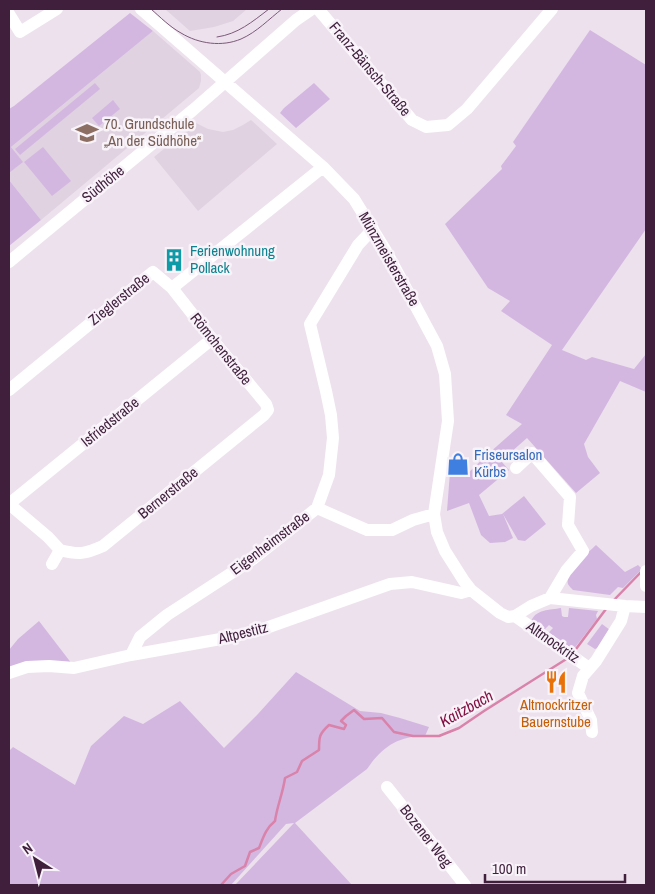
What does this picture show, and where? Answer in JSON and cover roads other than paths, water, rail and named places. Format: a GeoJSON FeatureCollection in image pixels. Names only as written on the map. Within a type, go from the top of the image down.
{"type":"FeatureCollection","features":[{"type":"Feature","properties":{"kind":"street"},"geometry":{"type":"LineString","coordinates":[[9,14],[20,32],[57,9]]}},
{"type":"Feature","properties":{"kind":"street","name":"Münzmeisterstraße"},"geometry":{"type":"LineString","coordinates":[[140,9],[323,167],[354,199],[391,259],[437,346],[445,374],[448,421],[434,514],[437,532],[445,551],[471,590]]}},
{"type":"Feature","properties":{"kind":"street","name":"Südhöhe"},"geometry":{"type":"LineString","coordinates":[[9,262],[193,110],[296,20],[312,9]]}},
{"type":"Feature","properties":{"kind":"street","name":"Franz-Bänsch-Straße"},"geometry":{"type":"LineString","coordinates":[[318,9],[412,120],[426,127],[448,125],[467,109],[552,9]]}},
{"type":"Feature","properties":{"kind":"street","name":"Zieglerstraße"},"geometry":{"type":"LineString","coordinates":[[9,390],[153,272],[172,288],[323,167]]}},
{"type":"Feature","properties":{"kind":"street","name":"Eigenheimstraße"},"geometry":{"type":"LineString","coordinates":[[131,655],[140,637],[167,615],[253,560],[317,508],[328,476],[332,438],[331,415],[310,324],[358,245],[373,229]]}},
{"type":"Feature","properties":{"kind":"street","name":"Römchenstraße"},"geometry":{"type":"LineString","coordinates":[[172,288],[266,404],[268,410]]}},
{"type":"Feature","properties":{"kind":"street","name":"Isfriedstraße"},"geometry":{"type":"LineString","coordinates":[[9,504],[212,339]]}},
{"type":"Feature","properties":{"kind":"street","name":"Bernerstraße"},"geometry":{"type":"LineString","coordinates":[[60,550],[74,554],[88,553],[103,546],[268,410]]}},
{"type":"Feature","properties":{"kind":"street"},"geometry":{"type":"LineString","coordinates":[[516,468],[532,453],[570,497],[568,525],[583,551],[566,572],[550,598]]}},
{"type":"Feature","properties":{"kind":"street"},"geometry":{"type":"LineString","coordinates":[[9,504],[48,537],[60,550],[52,564]]}},
{"type":"Feature","properties":{"kind":"street"},"geometry":{"type":"LineString","coordinates":[[317,508],[367,530],[392,530],[413,520],[434,514]]}},
{"type":"Feature","properties":{"kind":"street"},"geometry":{"type":"LineString","coordinates":[[646,572],[646,586]]}},
{"type":"Feature","properties":{"kind":"street","name":"Altpestitz"},"geometry":{"type":"LineString","coordinates":[[9,673],[27,667],[74,668],[131,655],[232,637],[266,628],[390,584],[412,582],[461,593],[471,590]]}},
{"type":"Feature","properties":{"kind":"street","name":"Altmockritz"},"geometry":{"type":"LineString","coordinates":[[471,590],[508,617],[515,616],[531,606],[550,598],[646,607]]}},
{"type":"Feature","properties":{"kind":"street","name":"Altmockritz"},"geometry":{"type":"LineString","coordinates":[[592,732],[590,720],[578,692],[583,676],[596,661],[621,621],[614,604]]}},
{"type":"Feature","properties":{"kind":"street","name":"Altmockritz"},"geometry":{"type":"LineString","coordinates":[[515,616],[590,668]]}},
{"type":"Feature","properties":{"kind":"street","name":"Bozener Weg"},"geometry":{"type":"LineString","coordinates":[[387,787],[465,885]]}},
{"type":"Feature","properties":{"kind":"waterway","name":"Kaitzbach"},"geometry":{"type":"LineString","coordinates":[[613,601],[642,571]]}},
{"type":"Feature","properties":{"kind":"waterway","name":"Kaitzbach"},"geometry":{"type":"LineString","coordinates":[[573,653],[606,609]]}},
{"type":"Feature","properties":{"kind":"waterway","name":"Kaitzbach"},"geometry":{"type":"LineString","coordinates":[[221,885],[231,874],[245,866],[250,852],[259,848],[267,830],[275,821],[285,778],[297,772],[302,761],[319,750],[320,736],[329,725],[344,729],[346,725],[341,721],[354,710],[364,719],[382,718],[394,732],[413,736],[439,736],[459,728],[568,658]]}},
{"type":"Feature","properties":{"kind":"tram line"},"geometry":{"type":"LineString","coordinates":[[151,9],[165,22],[188,37],[218,44],[247,36],[282,9]]}},
{"type":"Feature","properties":{"kind":"tram line"},"geometry":{"type":"LineString","coordinates":[[217,37],[238,30],[269,9]]}},
{"type":"Feature","properties":{"kind":"place","name":"70. Grundschule „An der Südhöhe“"},"geometry":{"type":"Point","coordinates":[87,133]}},
{"type":"Feature","properties":{"kind":"place","name":"Ferienwohnung Pollack"},"geometry":{"type":"Point","coordinates":[174,260]}},
{"type":"Feature","properties":{"kind":"place","name":"Friseursalon Kürbs"},"geometry":{"type":"Point","coordinates":[458,464]}},
{"type":"Feature","properties":{"kind":"place","name":"Altmockritzer Bauernstube"},"geometry":{"type":"Point","coordinates":[556,682]}}]}
